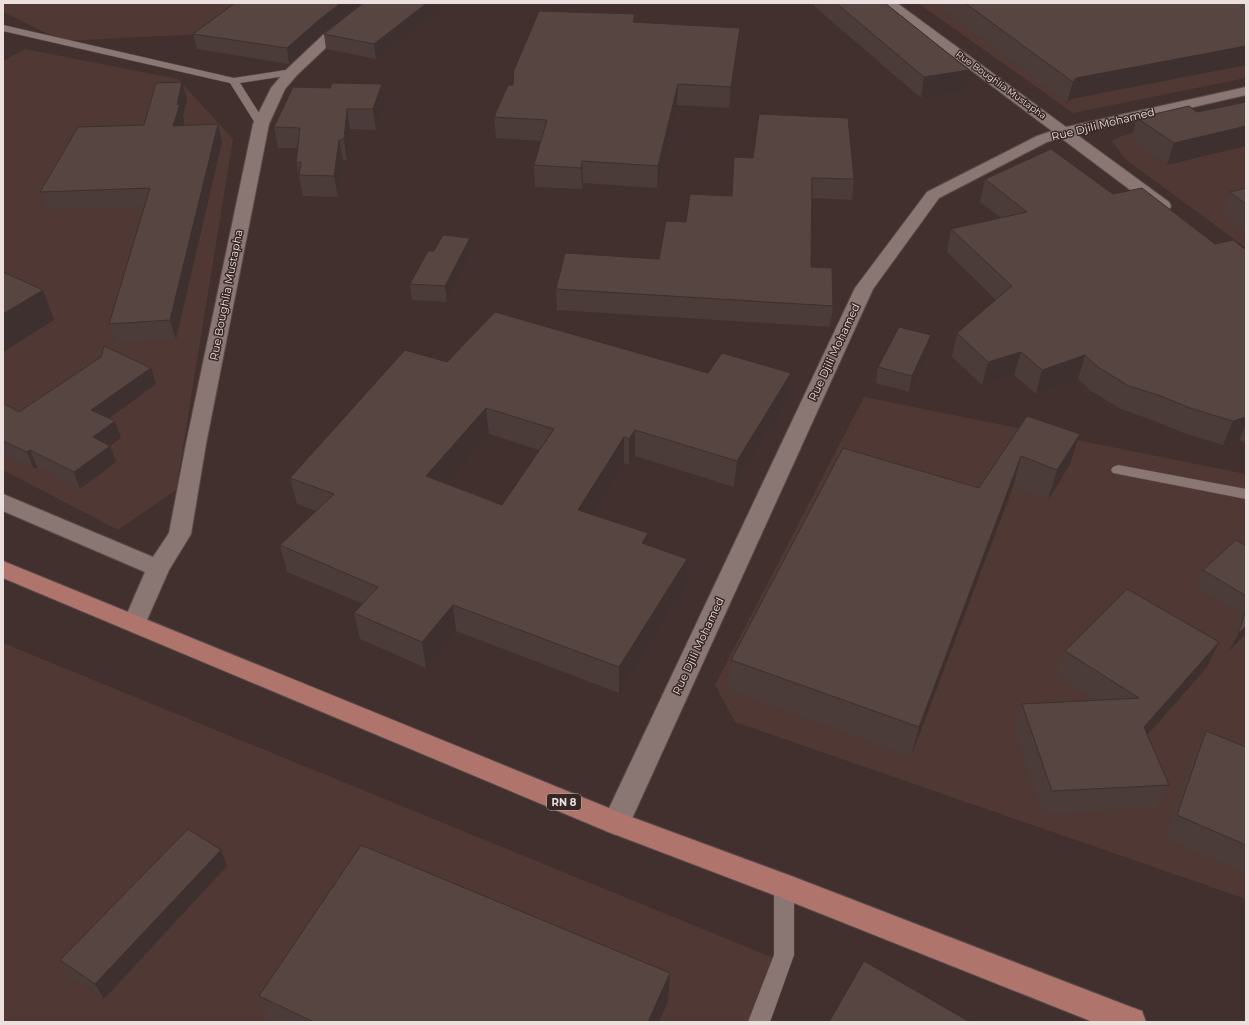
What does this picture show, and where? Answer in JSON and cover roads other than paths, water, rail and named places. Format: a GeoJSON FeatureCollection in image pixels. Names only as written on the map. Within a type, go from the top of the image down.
{"type":"FeatureCollection","features":[{"type":"Feature","properties":{"kind":"main road","name":"RN 8"},"geometry":{"type":"LineString","coordinates":[[3,569],[616,823],[784,886],[1131,1022]]}},
{"type":"Feature","properties":{"kind":"street","name":"Rue Boughlia Mustapha"},"geometry":{"type":"LineString","coordinates":[[136,623],[158,568],[180,534],[196,444],[261,124],[278,88],[292,72],[328,38],[374,3]]}},
{"type":"Feature","properties":{"kind":"street","name":"Rue Boughlia Mustapha"},"geometry":{"type":"LineString","coordinates":[[889,3],[1177,217]]}},
{"type":"Feature","properties":{"kind":"street","name":"Rue Djili Mohamed"},"geometry":{"type":"LineString","coordinates":[[616,823],[864,288],[933,194],[1042,139],[1064,132],[1246,91]]}},
{"type":"Feature","properties":{"kind":"street"},"geometry":{"type":"LineString","coordinates":[[3,502],[158,568]]}},
{"type":"Feature","properties":{"kind":"lane"},"geometry":{"type":"LineString","coordinates":[[3,28],[234,81],[292,72]]}},
{"type":"Feature","properties":{"kind":"lane"},"geometry":{"type":"LineString","coordinates":[[234,81],[261,124]]}},
{"type":"Feature","properties":{"kind":"lane"},"geometry":{"type":"LineString","coordinates":[[1118,470],[1246,494]]}},
{"type":"Feature","properties":{"kind":"lane"},"geometry":{"type":"LineString","coordinates":[[759,1022],[784,955],[784,886]]}}]}
